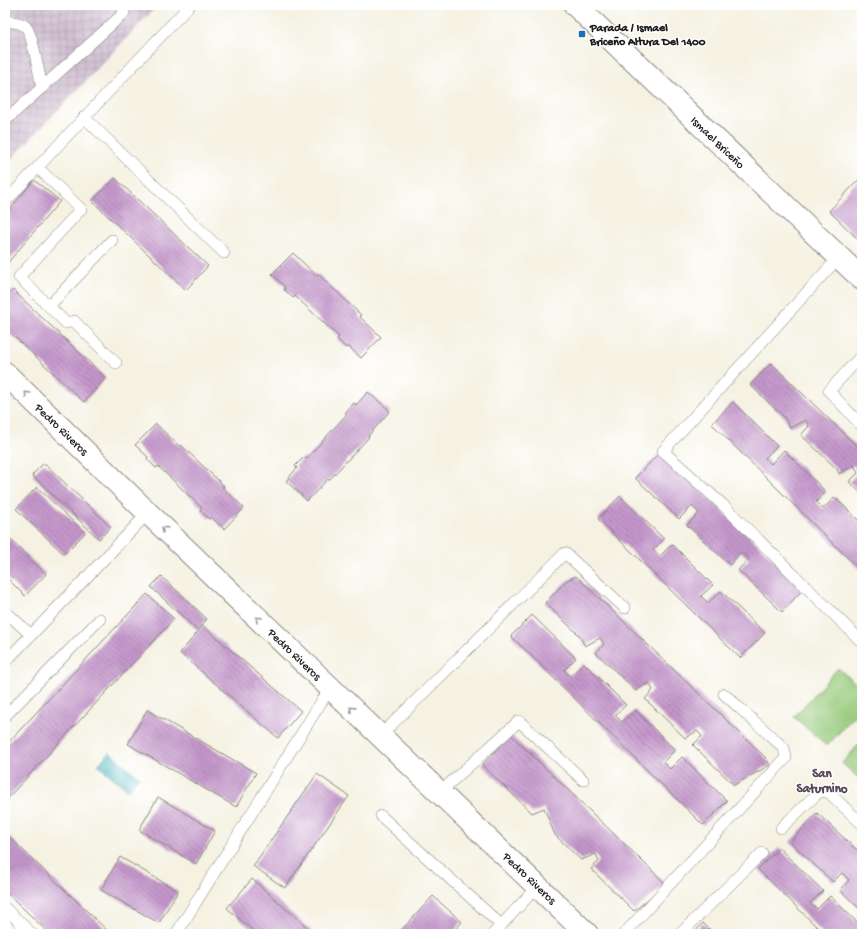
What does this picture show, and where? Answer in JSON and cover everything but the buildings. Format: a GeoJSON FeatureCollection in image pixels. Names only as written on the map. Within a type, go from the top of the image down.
{"type":"FeatureCollection","features":[{"type":"Feature","properties":{"kind":"street","name":"Ismael Briceño"},"geometry":{"type":"LineString","coordinates":[[575,5],[862,279]]}},
{"type":"Feature","properties":{"kind":"street","name":"Pedro Riveros"},"geometry":{"type":"LineString","coordinates":[[5,373],[148,513],[587,934]]}},
{"type":"Feature","properties":{"kind":"lane"},"geometry":{"type":"LineString","coordinates":[[5,121],[124,13],[122,5]]}},
{"type":"Feature","properties":{"kind":"lane"},"geometry":{"type":"LineString","coordinates":[[5,202],[190,5]]}},
{"type":"Feature","properties":{"kind":"lane"},"geometry":{"type":"LineString","coordinates":[[5,21],[25,26],[30,34],[42,88]]}},
{"type":"Feature","properties":{"kind":"lane"},"geometry":{"type":"LineString","coordinates":[[84,117],[224,253]]}},
{"type":"Feature","properties":{"kind":"lane"},"geometry":{"type":"LineString","coordinates":[[38,168],[82,209],[19,277],[66,323],[74,321],[116,363]]}},
{"type":"Feature","properties":{"kind":"lane"},"geometry":{"type":"LineString","coordinates":[[49,306],[112,240]]}},
{"type":"Feature","properties":{"kind":"lane"},"geometry":{"type":"LineString","coordinates":[[839,257],[663,451],[723,505],[862,642]]}},
{"type":"Feature","properties":{"kind":"lane"},"geometry":{"type":"LineString","coordinates":[[862,355],[830,391],[862,426]]}},
{"type":"Feature","properties":{"kind":"lane"},"geometry":{"type":"LineString","coordinates":[[5,662],[86,580],[148,513]]}},
{"type":"Feature","properties":{"kind":"lane"},"geometry":{"type":"LineString","coordinates":[[380,736],[565,554],[625,608]]}},
{"type":"Feature","properties":{"kind":"lane"},"geometry":{"type":"LineString","coordinates":[[5,611],[31,635]]}},
{"type":"Feature","properties":{"kind":"lane"},"geometry":{"type":"LineString","coordinates":[[5,716],[100,619]]}},
{"type":"Feature","properties":{"kind":"lane"},"geometry":{"type":"LineString","coordinates":[[176,934],[330,688]]}},
{"type":"Feature","properties":{"kind":"lane"},"geometry":{"type":"LineString","coordinates":[[624,934],[786,758],[784,748],[724,694]]}},
{"type":"Feature","properties":{"kind":"lane"},"geometry":{"type":"LineString","coordinates":[[440,792],[519,721],[583,780]]}},
{"type":"Feature","properties":{"kind":"lane"},"geometry":{"type":"LineString","coordinates":[[781,828],[819,792],[827,791],[862,824]]}},
{"type":"Feature","properties":{"kind":"lane"},"geometry":{"type":"LineString","coordinates":[[381,816],[501,925]]}},
{"type":"Feature","properties":{"kind":"lane"},"geometry":{"type":"LineString","coordinates":[[680,934],[762,853]]}},
{"type":"Feature","properties":{"kind":"lane"},"geometry":{"type":"LineString","coordinates":[[493,934],[538,886]]}},
{"type":"Feature","properties":{"kind":"lane"},"geometry":{"type":"LineString","coordinates":[[5,908],[32,934]]}},
{"type":"Feature","properties":{"kind":"shaded area"},"geometry":{"type":"Polygon","coordinates":[[[5,5],[158,5],[5,166],[5,5]]]}},
{"type":"Feature","properties":{"kind":"green space"},"geometry":{"type":"Polygon","coordinates":[[[838,668],[862,689],[862,707],[827,746],[794,717],[838,668]]]}},
{"type":"Feature","properties":{"kind":"green space"},"geometry":{"type":"Polygon","coordinates":[[[862,741],[862,781],[842,763],[862,741]]]}},
{"type":"Feature","properties":{"kind":"water"},"geometry":{"type":"Polygon","coordinates":[[[109,752],[139,777],[128,790],[98,765],[109,752]]]}},
{"type":"Feature","properties":{"kind":"place","name":"Parada / Ismael Briceño Altura Del 1400"},"geometry":{"type":"Point","coordinates":[582,34]}},
{"type":"Feature","properties":{"kind":"district","name":"San Saturnino"},"geometry":{"type":"Point","coordinates":[822,780]}}]}
